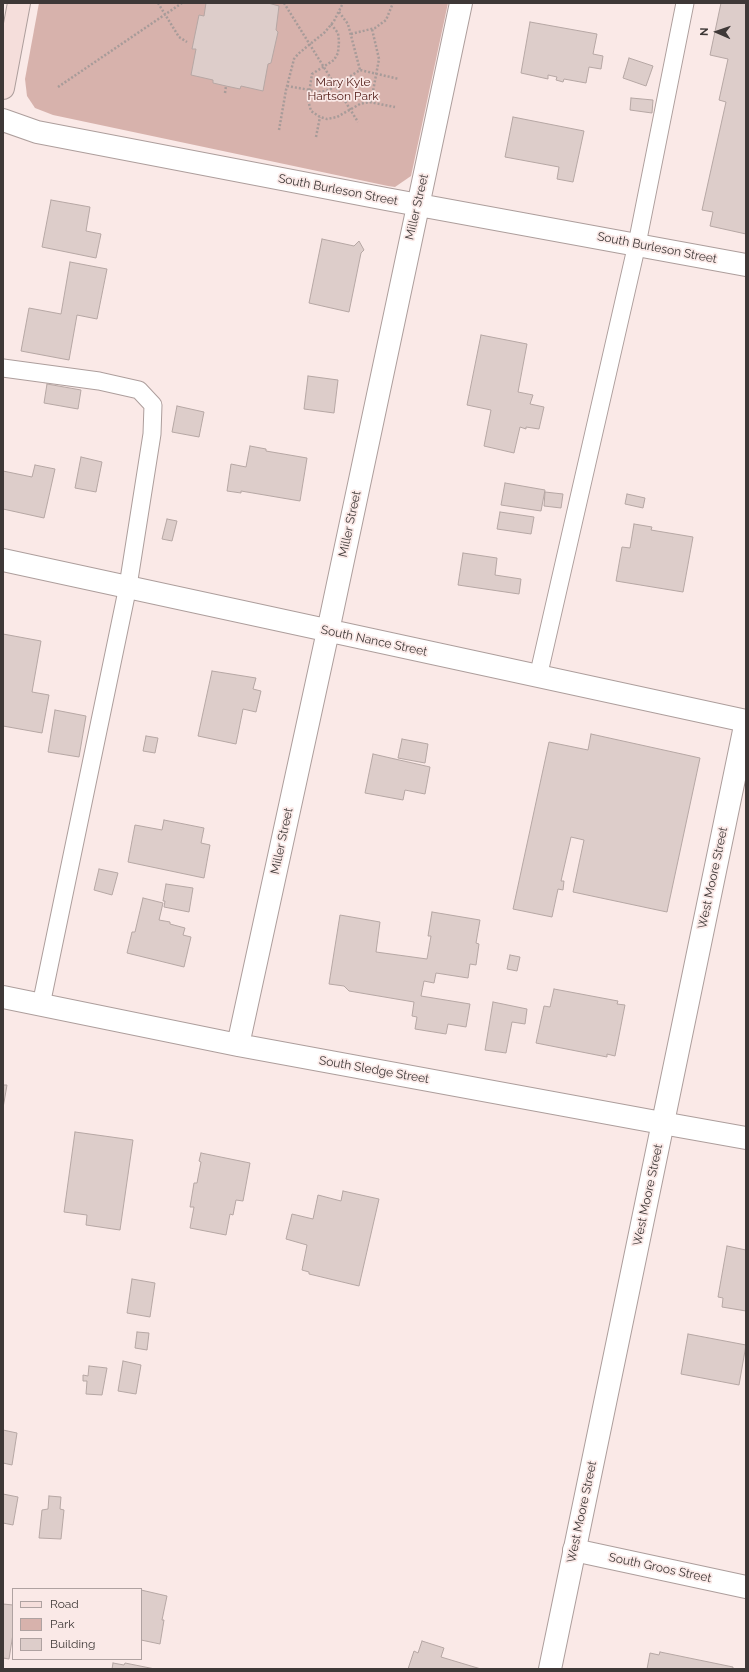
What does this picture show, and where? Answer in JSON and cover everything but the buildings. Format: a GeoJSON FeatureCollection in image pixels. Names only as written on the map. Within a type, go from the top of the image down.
{"type":"FeatureCollection","features":[{"type":"Feature","properties":{"kind":"main road"},"geometry":{"type":"LineString","coordinates":[[3,88],[19,3]]}},
{"type":"Feature","properties":{"kind":"street","name":"Miller Street"},"geometry":{"type":"LineString","coordinates":[[238,1045],[328,631],[410,238],[419,205],[461,3]]}},
{"type":"Feature","properties":{"kind":"street","name":"South Burleson Street"},"geometry":{"type":"LineString","coordinates":[[3,120],[37,132],[419,205],[746,265]]}},
{"type":"Feature","properties":{"kind":"street","name":"South Nance Street"},"geometry":{"type":"LineString","coordinates":[[3,560],[746,721]]}},
{"type":"Feature","properties":{"kind":"street","name":"West Moore Street"},"geometry":{"type":"LineString","coordinates":[[550,1669],[746,721]]}},
{"type":"Feature","properties":{"kind":"street","name":"South Sledge Street"},"geometry":{"type":"LineString","coordinates":[[3,997],[238,1045],[746,1138]]}},
{"type":"Feature","properties":{"kind":"street","name":"South Groos Street"},"geometry":{"type":"LineString","coordinates":[[574,1550],[746,1587]]}},
{"type":"Feature","properties":{"kind":"lane"},"geometry":{"type":"LineString","coordinates":[[538,677],[637,244],[685,3]]}},
{"type":"Feature","properties":{"kind":"lane"},"geometry":{"type":"LineString","coordinates":[[3,368],[99,381],[139,390],[153,405],[152,434],[128,586],[42,1005]]}},
{"type":"Feature","properties":{"kind":"path"},"geometry":{"type":"LineString","coordinates":[[158,3],[179,37],[188,42]]}},
{"type":"Feature","properties":{"kind":"path"},"geometry":{"type":"LineString","coordinates":[[58,87],[182,3]]}},
{"type":"Feature","properties":{"kind":"path"},"geometry":{"type":"LineString","coordinates":[[284,3],[358,122]]}},
{"type":"Feature","properties":{"kind":"path"},"geometry":{"type":"LineString","coordinates":[[279,130],[287,86],[294,59],[325,32],[339,12],[343,3]]}},
{"type":"Feature","properties":{"kind":"path"},"geometry":{"type":"LineString","coordinates":[[351,34],[372,29],[386,20],[393,3]]}},
{"type":"Feature","properties":{"kind":"path"},"geometry":{"type":"LineString","coordinates":[[339,12],[348,24],[360,70]]}},
{"type":"Feature","properties":{"kind":"path"},"geometry":{"type":"LineString","coordinates":[[331,24],[338,33],[338,53],[334,60],[312,74],[308,100],[311,111],[320,117],[327,119],[337,117],[360,104],[371,102],[395,107]]}},
{"type":"Feature","properties":{"kind":"path"},"geometry":{"type":"LineString","coordinates":[[371,102],[379,59],[372,29]]}},
{"type":"Feature","properties":{"kind":"path"},"geometry":{"type":"LineString","coordinates":[[287,86],[321,92],[335,86],[360,70],[400,79]]}},
{"type":"Feature","properties":{"kind":"path"},"geometry":{"type":"LineString","coordinates":[[225,93],[226,86]]}},
{"type":"Feature","properties":{"kind":"path"},"geometry":{"type":"LineString","coordinates":[[316,137],[320,117]]}},
{"type":"Feature","properties":{"kind":"green space","name":"Mary Kyle Hartson Park"},"geometry":{"type":"Polygon","coordinates":[[[39,3],[448,3],[411,176],[395,187],[388,186],[53,115],[35,108],[27,96],[25,79],[39,3]]]}}]}
